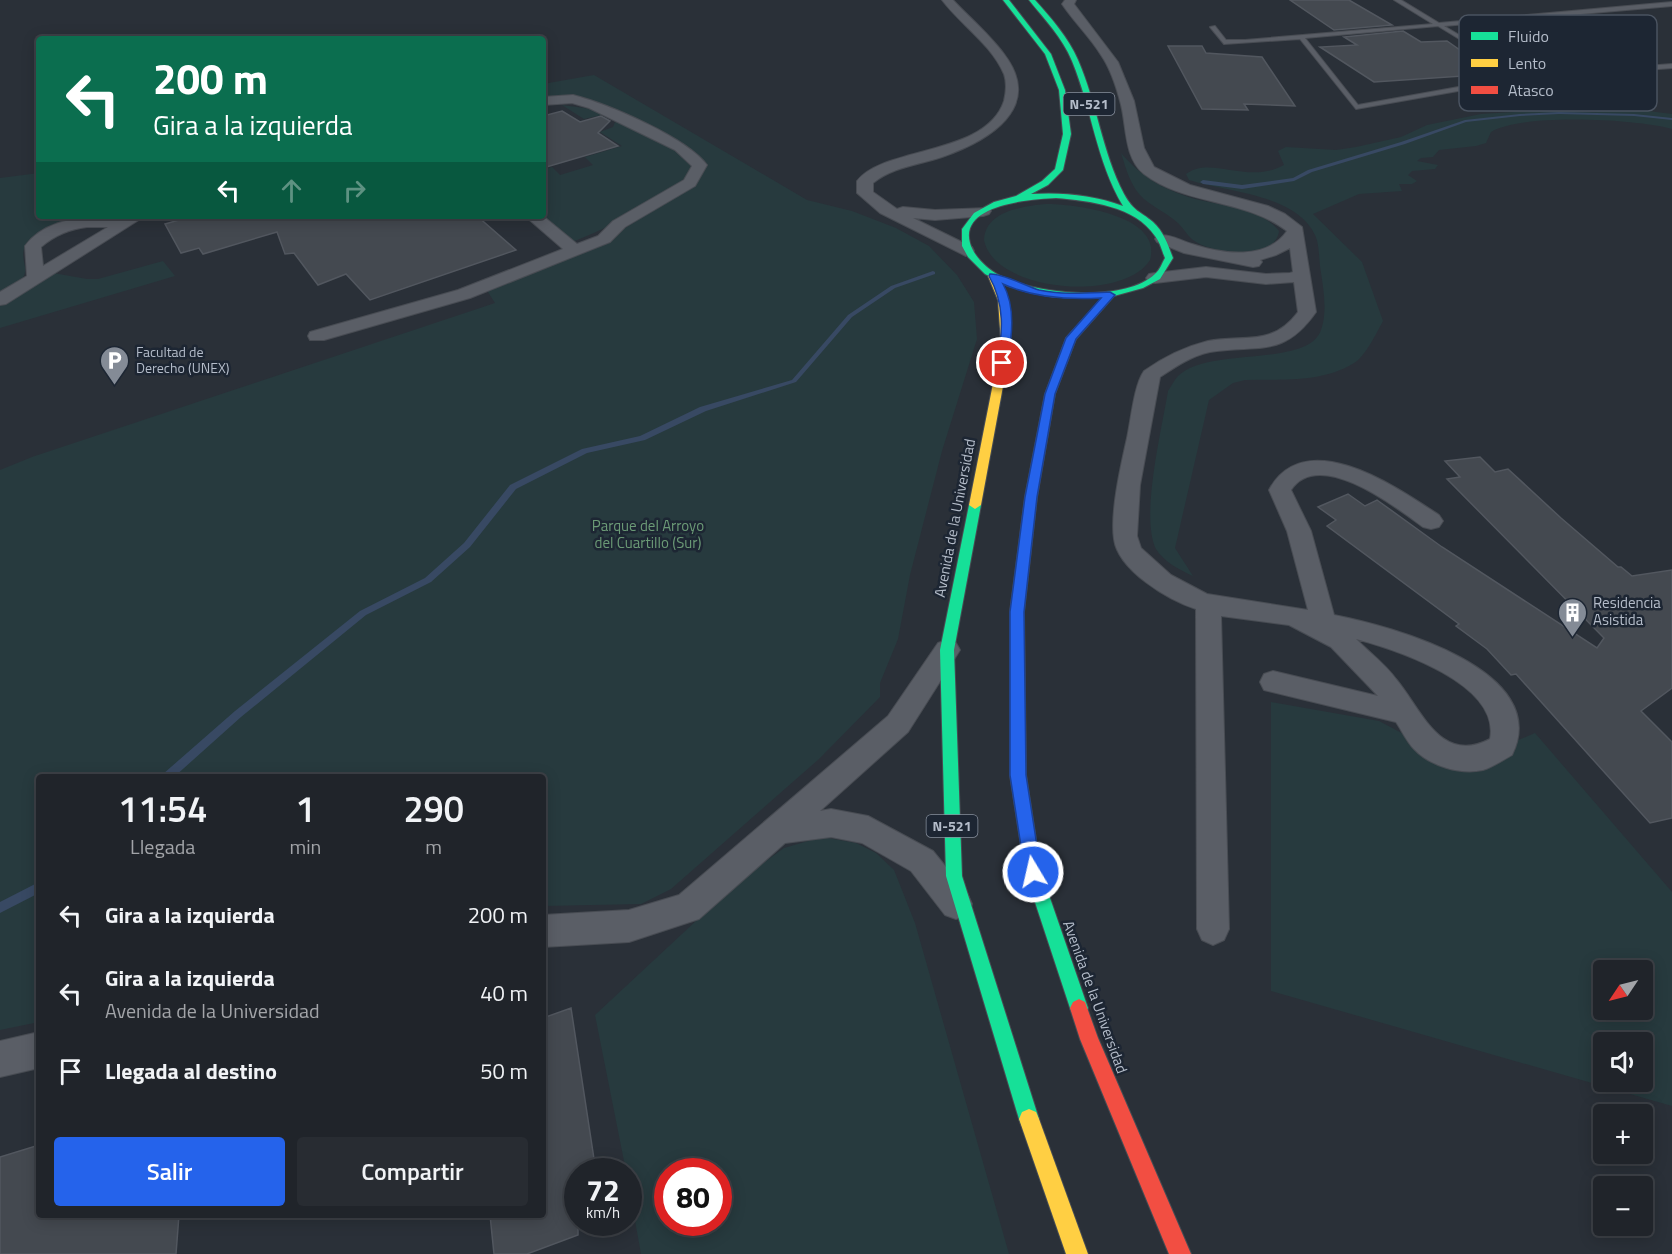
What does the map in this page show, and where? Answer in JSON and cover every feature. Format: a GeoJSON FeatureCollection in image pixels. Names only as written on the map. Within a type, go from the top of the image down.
{"type":"FeatureCollection","features":[{"type":"Feature","properties":{"kind":"highway","name":"N-521"},"geometry":{"type":"LineString","coordinates":[[1006,0],[1048,54],[1062,90],[1067,134],[1059,170],[1045,183],[1017,198],[983,211],[972,219],[965,229],[963,240],[966,251],[981,268],[993,276],[1015,286],[1041,293],[1069,297],[1110,295],[1136,288],[1155,278]]}},
{"type":"Feature","properties":{"kind":"highway","name":"N-521"},"geometry":{"type":"LineString","coordinates":[[1032,0],[1057,29],[1078,66],[1108,170],[1123,203],[1133,215]]}},
{"type":"Feature","properties":{"kind":"highway","name":"N-521"},"geometry":{"type":"LineString","coordinates":[[1017,198],[1070,197],[1099,202],[1133,215],[1154,228],[1163,239]]}},
{"type":"Feature","properties":{"kind":"highway"},"geometry":{"type":"LineString","coordinates":[[1155,278],[1168,259],[1163,239]]}},
{"type":"Feature","properties":{"kind":"highway","name":"Avenida de la Universidad"},"geometry":{"type":"LineString","coordinates":[[993,276],[1001,289],[1007,315],[1006,343],[947,650],[954,876],[1025,1109],[1077,1254]]}},
{"type":"Feature","properties":{"kind":"highway","name":"Avenida de la Universidad"},"geometry":{"type":"LineString","coordinates":[[1110,295],[1071,338],[1050,394],[1031,497],[1017,612],[1018,775],[1033,872],[1089,1039],[1179,1254]]}},
{"type":"Feature","properties":{"kind":"street"},"geometry":{"type":"LineString","coordinates":[[947,0],[1001,58],[1011,77],[1014,98],[1007,112],[984,133],[947,151],[875,172],[866,181],[865,193],[886,210],[966,251]]}},
{"type":"Feature","properties":{"kind":"street"},"geometry":{"type":"LineString","coordinates":[[1071,0],[1068,4],[1076,16],[1106,52],[1127,102],[1140,160],[1146,169],[1162,179],[1200,194],[1252,204],[1278,214],[1296,230],[1307,312],[1300,324],[1281,337],[1258,344],[1198,349],[1172,360],[1151,375],[1127,489],[1125,543],[1139,564],[1170,586],[1208,604],[1298,619],[1372,633],[1422,650],[1455,666],[1481,685],[1501,708],[1508,730],[1502,747],[1481,758],[1444,756],[1424,741],[1386,685],[1341,640],[1298,619]]}},
{"type":"Feature","properties":{"kind":"street"},"geometry":{"type":"LineString","coordinates":[[317,336],[464,294],[604,238],[619,224],[690,183],[700,165],[680,147],[594,105],[573,99],[546,101]]}},
{"type":"Feature","properties":{"kind":"street"},"geometry":{"type":"LineString","coordinates":[[886,210],[934,215],[983,211]]}},
{"type":"Feature","properties":{"kind":"street"},"geometry":{"type":"LineString","coordinates":[[537,219],[574,250]]}},
{"type":"Feature","properties":{"kind":"street"},"geometry":{"type":"LineString","coordinates":[[0,300],[131,220]]}},
{"type":"Feature","properties":{"kind":"street"},"geometry":{"type":"LineString","coordinates":[[36,278],[33,246],[43,235],[84,222],[131,220]]}},
{"type":"Feature","properties":{"kind":"street"},"geometry":{"type":"LineString","coordinates":[[1234,259],[1259,256],[1276,250],[1290,241],[1296,230]]}},
{"type":"Feature","properties":{"kind":"street"},"geometry":{"type":"LineString","coordinates":[[1163,239],[1190,249],[1274,265],[1302,275]]}},
{"type":"Feature","properties":{"kind":"street"},"geometry":{"type":"LineString","coordinates":[[1155,278],[1203,272],[1256,279],[1291,279],[1302,275]]}},
{"type":"Feature","properties":{"kind":"street"},"geometry":{"type":"LineString","coordinates":[[1256,279],[1286,295],[1307,312]]}},
{"type":"Feature","properties":{"kind":"street"},"geometry":{"type":"LineString","coordinates":[[1324,624],[1299,531],[1280,490],[1284,480],[1299,471],[1322,468],[1348,471],[1382,487],[1431,521]]}},
{"type":"Feature","properties":{"kind":"street"},"geometry":{"type":"LineString","coordinates":[[1208,604],[1213,929]]}},
{"type":"Feature","properties":{"kind":"street"},"geometry":{"type":"LineString","coordinates":[[546,931],[629,926],[688,908],[898,724],[947,650]]}},
{"type":"Feature","properties":{"kind":"street"},"geometry":{"type":"LineString","coordinates":[[1273,682],[1405,713]]}},
{"type":"Feature","properties":{"kind":"street"},"geometry":{"type":"LineString","coordinates":[[776,830],[831,823],[868,830],[922,861],[967,918]]}},
{"type":"Feature","properties":{"kind":"street"},"geometry":{"type":"LineString","coordinates":[[0,1059],[36,1051]]}},
{"type":"Feature","properties":{"kind":"lane"},"geometry":{"type":"LineString","coordinates":[[1397,0],[1459,37]]}},
{"type":"Feature","properties":{"kind":"lane"},"geometry":{"type":"LineString","coordinates":[[1550,15],[1672,4]]}},
{"type":"Feature","properties":{"kind":"lane"},"geometry":{"type":"LineString","coordinates":[[1213,27],[1224,42],[1459,23]]}},
{"type":"Feature","properties":{"kind":"lane"},"geometry":{"type":"LineString","coordinates":[[1301,37],[1356,107],[1459,88]]}},
{"type":"Feature","properties":{"kind":"lane"},"geometry":{"type":"LineString","coordinates":[[1657,67],[1672,66]]}},
{"type":"Feature","properties":{"kind":"green space","name":"Parque del Arroyo del Cuartillo (Sur)"},"geometry":{"type":"Polygon","coordinates":[[[594,75],[807,200],[852,211],[896,228],[929,246],[957,275],[974,302],[977,339],[942,451],[910,575],[898,639],[880,683],[880,697],[819,759],[671,889],[641,904],[546,906],[546,774],[36,774],[36,1023],[0,1030],[0,470],[32,457],[495,303],[486,289],[603,242],[695,184],[704,162],[679,143],[648,125],[599,105],[580,101],[546,100],[546,83],[594,75]]]}},
{"type":"Feature","properties":{"kind":"green space"},"geometry":{"type":"Polygon","coordinates":[[[562,105],[599,110],[670,146],[689,161],[692,170],[654,201],[619,221],[572,242],[546,219],[546,169],[552,167],[560,175],[593,165],[585,157],[622,146],[600,132],[613,127],[616,120],[602,115],[584,119],[562,105]]]}},
{"type":"Feature","properties":{"kind":"green space"},"geometry":{"type":"Polygon","coordinates":[[[1531,111],[1648,111],[1672,114],[1672,129],[1655,125],[1579,120],[1527,122],[1506,126],[1491,132],[1486,143],[1439,150],[1433,157],[1421,158],[1417,161],[1438,165],[1435,169],[1412,171],[1408,175],[1417,181],[1412,184],[1399,184],[1402,191],[1359,194],[1313,214],[1362,262],[1383,321],[1358,360],[1342,369],[1301,379],[1245,380],[1233,383],[1209,400],[1175,548],[1193,576],[1163,558],[1156,549],[1152,535],[1151,495],[1168,391],[1175,379],[1193,367],[1212,362],[1298,349],[1312,342],[1321,330],[1325,306],[1317,242],[1306,221],[1277,203],[1189,180],[1186,174],[1206,167],[1244,172],[1270,170],[1284,165],[1278,151],[1286,147],[1336,150],[1356,147],[1401,137],[1427,125],[1481,114],[1531,111]]]}},
{"type":"Feature","properties":{"kind":"green space"},"geometry":{"type":"Polygon","coordinates":[[[1121,153],[1147,177],[1166,188],[1188,197],[1242,209],[1262,217],[1279,231],[1275,241],[1257,251],[1231,252],[1207,247],[1195,241],[1178,223],[1139,195],[1129,178],[1121,153]]]}},
{"type":"Feature","properties":{"kind":"green space"},"geometry":{"type":"Polygon","coordinates":[[[36,173],[36,219],[102,219],[54,228],[30,240],[24,249],[25,272],[21,281],[0,296],[0,178],[36,173]]]}},
{"type":"Feature","properties":{"kind":"green space"},"geometry":{"type":"Polygon","coordinates":[[[1046,204],[1095,210],[1114,215],[1130,223],[1143,232],[1150,245],[1150,260],[1136,274],[1114,282],[1088,286],[1061,286],[1034,281],[1010,271],[993,258],[984,240],[986,230],[998,216],[1007,212],[1027,206],[1046,204]]]}},
{"type":"Feature","properties":{"kind":"green space"},"geometry":{"type":"Polygon","coordinates":[[[163,261],[175,276],[0,328],[0,304],[53,273],[98,279],[163,261]]]}},
{"type":"Feature","properties":{"kind":"green space"},"geometry":{"type":"Polygon","coordinates":[[[1271,702],[1379,721],[1445,756],[1502,747],[1535,733],[1672,892],[1672,1106],[1623,1092],[1653,1092],[1653,1032],[1593,1032],[1593,1083],[1271,991],[1271,702]]]}},
{"type":"Feature","properties":{"kind":"green space"},"geometry":{"type":"Polygon","coordinates":[[[822,837],[856,843],[876,853],[894,870],[915,923],[1009,1254],[641,1254],[638,1236],[642,1236],[642,1158],[623,1158],[595,1015],[740,880],[784,848],[822,837]]]}},
{"type":"Feature","properties":{"kind":"building"},"geometry":{"type":"Polygon","coordinates":[[[1290,0],[1349,0],[1392,25],[1334,30],[1290,0]]]}},
{"type":"Feature","properties":{"kind":"building"},"geometry":{"type":"Polygon","coordinates":[[[1403,31],[1421,42],[1447,41],[1459,49],[1459,76],[1374,82],[1320,47],[1357,45],[1344,37],[1403,31]]]}},
{"type":"Feature","properties":{"kind":"building"},"geometry":{"type":"Polygon","coordinates":[[[1168,46],[1202,46],[1206,53],[1262,57],[1295,106],[1244,104],[1248,110],[1202,109],[1168,46]]]}},
{"type":"Feature","properties":{"kind":"building"},"geometry":{"type":"Polygon","coordinates":[[[562,111],[580,122],[601,116],[610,121],[598,133],[618,146],[546,167],[546,115],[562,111]]]}},
{"type":"Feature","properties":{"kind":"building"},"geometry":{"type":"Polygon","coordinates":[[[182,219],[480,219],[516,250],[370,300],[346,274],[318,285],[294,253],[285,254],[277,232],[203,254],[199,248],[181,253],[165,224],[182,219]]]}},
{"type":"Feature","properties":{"kind":"building","name":"Residencia Asistida"},"geometry":{"type":"Polygon","coordinates":[[[1480,457],[1495,472],[1508,469],[1561,518],[1618,567],[1632,576],[1672,570],[1672,688],[1641,711],[1672,742],[1672,818],[1650,823],[1516,674],[1511,675],[1487,649],[1456,626],[1459,624],[1327,526],[1336,520],[1318,507],[1348,494],[1365,506],[1377,500],[1442,547],[1597,648],[1604,638],[1447,479],[1460,477],[1445,461],[1480,457]]]}},
{"type":"Feature","properties":{"kind":"building"},"geometry":{"type":"Polygon","coordinates":[[[571,1008],[594,1158],[564,1158],[564,1236],[575,1236],[527,1254],[494,1254],[490,1218],[546,1218],[546,1017],[571,1008]]]}},
{"type":"Feature","properties":{"kind":"building"},"geometry":{"type":"Polygon","coordinates":[[[36,1146],[36,1218],[179,1218],[176,1254],[0,1254],[0,1157],[36,1146]]]}},
{"type":"Feature","properties":{"kind":"waterway"},"geometry":{"type":"LineString","coordinates":[[1203,182],[1242,187],[1294,179],[1310,171],[1403,143],[1465,121],[1559,113],[1634,115],[1672,119]]}},
{"type":"Feature","properties":{"kind":"waterway"},"geometry":{"type":"LineString","coordinates":[[170,774],[238,714],[363,613],[428,580],[467,545],[513,487],[585,451],[642,438],[703,409],[794,381],[850,316],[893,287],[933,273]]}},
{"type":"Feature","properties":{"kind":"waterway"},"geometry":{"type":"LineString","coordinates":[[0,908],[36,889]]}},
{"type":"Feature","properties":{"kind":"traffic: fast"},"geometry":{"type":"LineString","coordinates":[[1006,0],[1048,54],[1062,90],[1067,134],[1059,170],[1045,183],[1019,198]]}},
{"type":"Feature","properties":{"kind":"traffic: fast"},"geometry":{"type":"LineString","coordinates":[[1032,0],[1061,36],[1075,60],[1112,177],[1133,215]]}},
{"type":"Feature","properties":{"kind":"traffic: fast"},"geometry":{"type":"LineString","coordinates":[[1056,196],[1113,205],[1128,210],[1152,225],[1160,236],[1169,258],[1161,273],[1140,286],[1120,292],[1076,296],[1053,294],[1011,284],[994,276],[971,255],[966,246],[966,229],[977,215],[997,204],[1011,200],[1056,196]]}},
{"type":"Feature","properties":{"kind":"traffic: fast"},"geometry":{"type":"LineString","coordinates":[[1079,1008],[1033,872],[1018,775],[1017,612],[1031,497],[1050,394],[1071,338],[1110,295]]}},
{"type":"Feature","properties":{"kind":"traffic: fast"},"geometry":{"type":"LineString","coordinates":[[975,505],[947,650],[954,876],[1029,1119]]}},
{"type":"Feature","properties":{"kind":"traffic: slow"},"geometry":{"type":"LineString","coordinates":[[975,505],[1006,343],[1003,300],[993,276]]}},
{"type":"Feature","properties":{"kind":"traffic: slow"},"geometry":{"type":"LineString","coordinates":[[1029,1119],[1077,1254]]}},
{"type":"Feature","properties":{"kind":"traffic: jam"},"geometry":{"type":"LineString","coordinates":[[1079,1008],[1089,1039],[1180,1254]]}},
{"type":"Feature","properties":{"kind":"place","name":"Facultad de Derecho (UNEX)"},"geometry":{"type":"Point","coordinates":[115,386]}},
{"type":"Feature","properties":{"kind":"place","name":"Residencia Asistida"},"geometry":{"type":"Point","coordinates":[1572,638]}},
{"type":"Feature","properties":{"kind":"route"},"geometry":{"type":"LineString","coordinates":[[1002,363],[1006,343],[1007,315],[1001,289],[993,276],[1015,286],[1041,293],[1069,297],[1110,295],[1071,338],[1050,394],[1031,497],[1017,612],[1018,775],[1033,872]]}}]}
